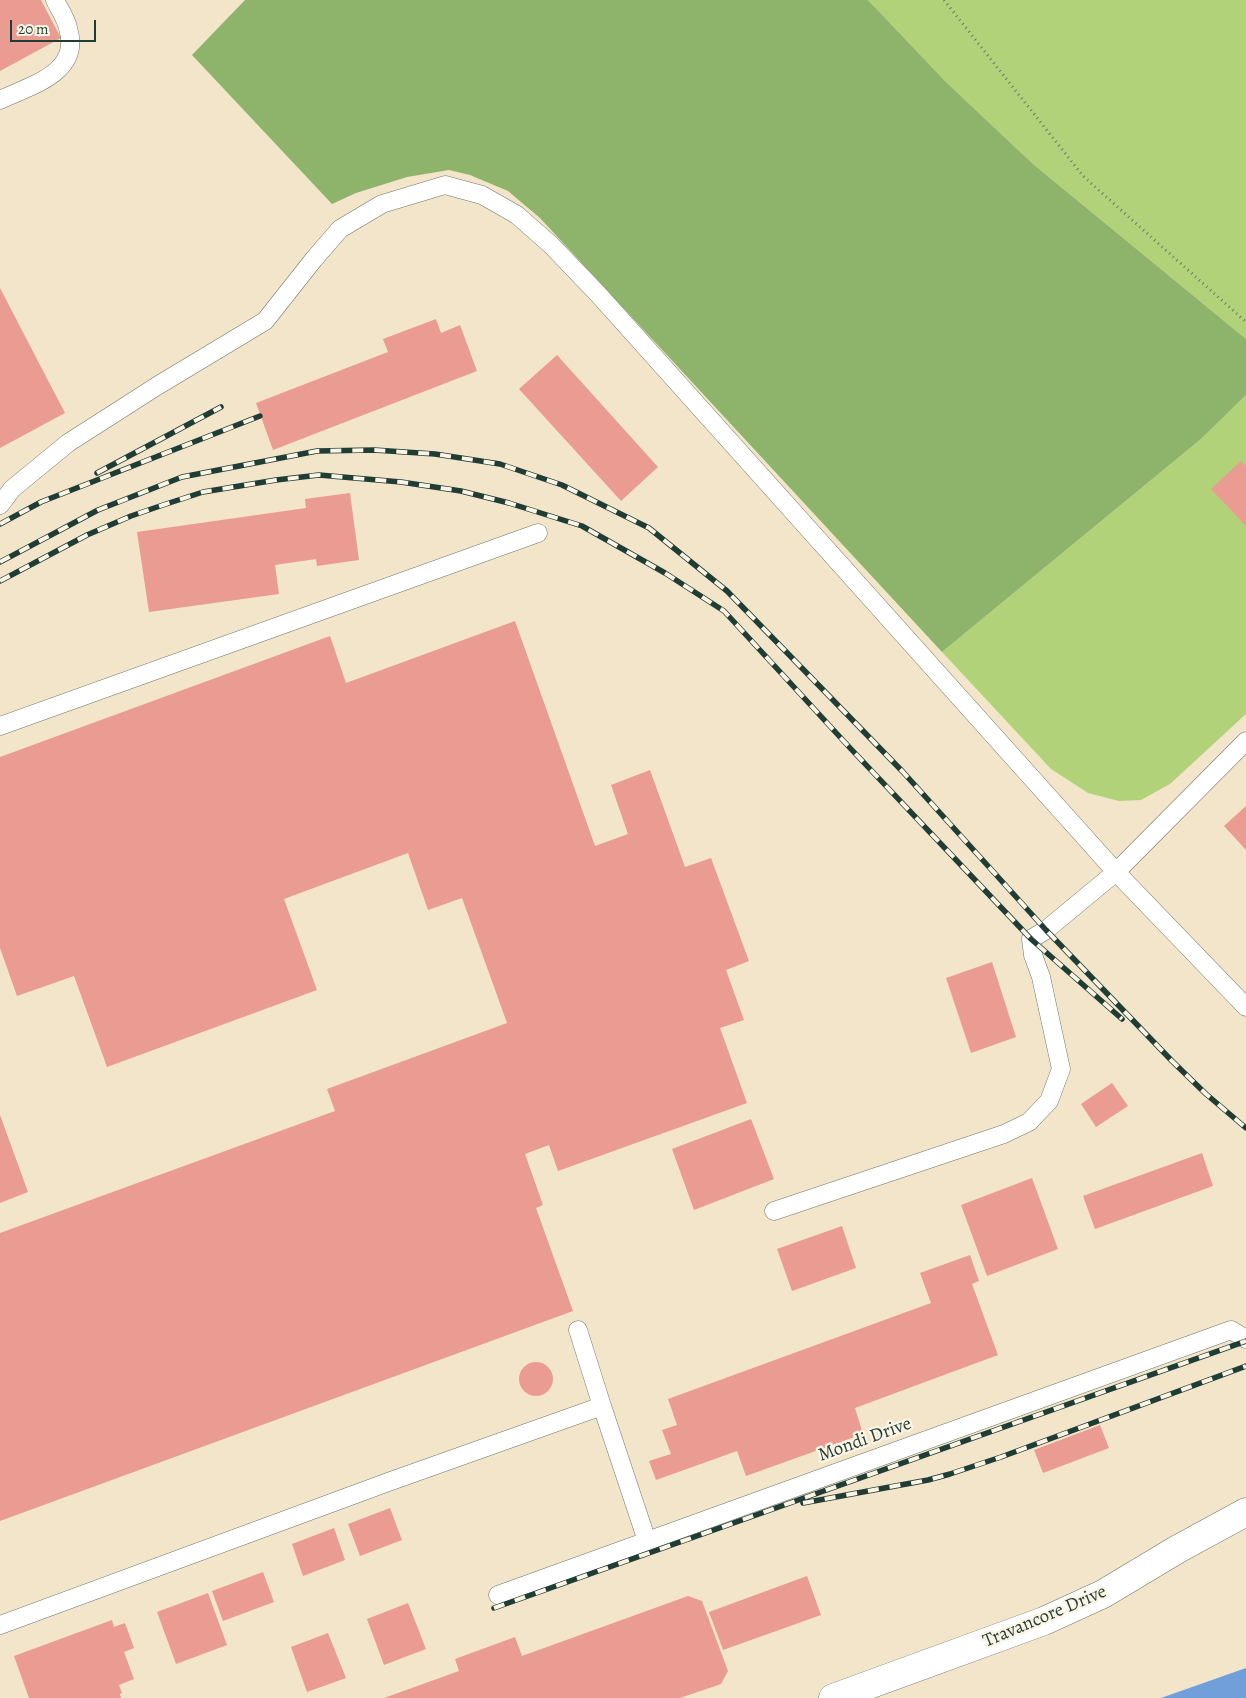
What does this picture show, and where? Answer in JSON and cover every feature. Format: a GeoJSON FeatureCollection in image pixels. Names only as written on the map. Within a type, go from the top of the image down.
{"type":"FeatureCollection","features":[{"type":"Feature","properties":{"kind":"street","name":"Travancore Drive"},"geometry":{"type":"LineString","coordinates":[[832,1698],[1044,1621],[1103,1594],[1178,1549],[1246,1512]]}},
{"type":"Feature","properties":{"kind":"lane"},"geometry":{"type":"LineString","coordinates":[[0,100],[55,74],[65,64],[71,45],[68,27],[55,0]]}},
{"type":"Feature","properties":{"kind":"lane"},"geometry":{"type":"LineString","coordinates":[[0,506],[12,489],[68,443],[156,386],[265,321],[340,229],[382,204],[445,185],[482,195],[517,215],[598,294],[1116,872],[1246,1007]]}},
{"type":"Feature","properties":{"kind":"lane"},"geometry":{"type":"LineString","coordinates":[[0,726],[538,533]]}},
{"type":"Feature","properties":{"kind":"lane"},"geometry":{"type":"LineString","coordinates":[[774,1211],[1004,1134],[1029,1122],[1050,1101],[1061,1070],[1040,977],[1033,955],[1031,939],[1046,930],[1116,872],[1246,741]]}},
{"type":"Feature","properties":{"kind":"lane","name":"Mondi Drive"},"geometry":{"type":"LineString","coordinates":[[498,1595],[1238,1328],[1246,1339]]}},
{"type":"Feature","properties":{"kind":"lane"},"geometry":{"type":"LineString","coordinates":[[578,1330],[646,1541]]}},
{"type":"Feature","properties":{"kind":"lane"},"geometry":{"type":"LineString","coordinates":[[0,1624],[390,1481],[602,1406]]}},
{"type":"Feature","properties":{"kind":"path"},"geometry":{"type":"LineString","coordinates":[[944,0],[1083,176],[1246,322]]}},
{"type":"Feature","properties":{"kind":"green space"},"geometry":{"type":"Polygon","coordinates":[[[245,0],[868,0],[946,82],[1033,164],[1246,339],[1246,395],[1201,439],[942,652],[540,218],[508,191],[470,175],[449,170],[407,177],[356,193],[332,204],[192,55],[245,0]]]}},
{"type":"Feature","properties":{"kind":"green space"},"geometry":{"type":"Polygon","coordinates":[[[868,0],[1246,0],[1246,339],[1033,164],[946,82],[868,0]]]}},
{"type":"Feature","properties":{"kind":"green space"},"geometry":{"type":"Polygon","coordinates":[[[1246,395],[1246,714],[1170,784],[1141,800],[1119,801],[1088,793],[1051,769],[942,652],[1201,439],[1246,395]]]}},
{"type":"Feature","properties":{"kind":"water"},"geometry":{"type":"Polygon","coordinates":[[[1246,1668],[1246,1698],[1161,1698],[1246,1668]]]}},
{"type":"Feature","properties":{"kind":"building"},"geometry":{"type":"Polygon","coordinates":[[[0,0],[41,0],[61,38],[0,71],[0,0]]]}},
{"type":"Feature","properties":{"kind":"building"},"geometry":{"type":"Polygon","coordinates":[[[0,288],[65,413],[0,448],[0,288]]]}},
{"type":"Feature","properties":{"kind":"building"},"geometry":{"type":"Polygon","coordinates":[[[436,319],[441,333],[460,325],[477,371],[273,450],[256,403],[388,352],[383,339],[436,319]]]}},
{"type":"Feature","properties":{"kind":"building"},"geometry":{"type":"Polygon","coordinates":[[[557,355],[658,467],[621,501],[519,389],[557,355]]]}},
{"type":"Feature","properties":{"kind":"building"},"geometry":{"type":"Polygon","coordinates":[[[1241,461],[1246,466],[1246,526],[1211,489],[1241,461]]]}},
{"type":"Feature","properties":{"kind":"building"},"geometry":{"type":"Polygon","coordinates":[[[350,493],[359,560],[317,566],[316,559],[275,565],[279,594],[149,612],[137,532],[306,508],[305,499],[350,493]]]}},
{"type":"Feature","properties":{"kind":"building"},"geometry":{"type":"Polygon","coordinates":[[[515,621],[595,846],[628,834],[611,785],[650,770],[685,867],[711,858],[749,961],[726,970],[744,1020],[720,1028],[747,1103],[558,1171],[549,1145],[525,1154],[543,1205],[536,1208],[573,1311],[0,1521],[0,1233],[335,1111],[327,1089],[507,1023],[462,898],[428,910],[408,853],[284,899],[317,990],[107,1067],[74,976],[17,996],[0,948],[0,757],[330,636],[346,683],[515,621]]]}},
{"type":"Feature","properties":{"kind":"building"},"geometry":{"type":"Polygon","coordinates":[[[1246,806],[1246,850],[1224,826],[1246,806]]]}},
{"type":"Feature","properties":{"kind":"building"},"geometry":{"type":"Polygon","coordinates":[[[992,962],[1016,1037],[971,1053],[946,978],[992,962]]]}},
{"type":"Feature","properties":{"kind":"building"},"geometry":{"type":"Polygon","coordinates":[[[1112,1083],[1128,1106],[1096,1127],[1081,1104],[1112,1083]]]}},
{"type":"Feature","properties":{"kind":"building"},"geometry":{"type":"Polygon","coordinates":[[[0,1115],[28,1192],[0,1203],[0,1115]]]}},
{"type":"Feature","properties":{"kind":"building"},"geometry":{"type":"Polygon","coordinates":[[[751,1119],[774,1179],[694,1210],[672,1149],[751,1119]]]}},
{"type":"Feature","properties":{"kind":"building"},"geometry":{"type":"Polygon","coordinates":[[[1202,1153],[1213,1186],[1095,1229],[1083,1196],[1202,1153]]]}},
{"type":"Feature","properties":{"kind":"building"},"geometry":{"type":"Polygon","coordinates":[[[1032,1178],[1058,1249],[987,1276],[961,1205],[1032,1178]]]}},
{"type":"Feature","properties":{"kind":"building"},"geometry":{"type":"Polygon","coordinates":[[[842,1226],[856,1268],[792,1291],[777,1249],[842,1226]]]}},
{"type":"Feature","properties":{"kind":"building"},"geometry":{"type":"Polygon","coordinates":[[[970,1255],[979,1281],[972,1284],[998,1355],[855,1408],[863,1434],[746,1476],[737,1451],[656,1480],[649,1461],[671,1454],[662,1430],[677,1425],[668,1399],[931,1303],[920,1273],[970,1255]]]}},
{"type":"Feature","properties":{"kind":"building"},"geometry":{"type":"Polygon","coordinates":[[[536,1362],[543,1363],[548,1367],[552,1372],[552,1386],[548,1391],[543,1395],[536,1396],[529,1395],[524,1391],[520,1386],[519,1379],[520,1372],[524,1367],[529,1363],[536,1362]]]}},
{"type":"Feature","properties":{"kind":"building"},"geometry":{"type":"Polygon","coordinates":[[[1100,1425],[1109,1448],[1043,1473],[1034,1450],[1100,1425]]]}},
{"type":"Feature","properties":{"kind":"building"},"geometry":{"type":"Polygon","coordinates":[[[390,1508],[402,1540],[360,1556],[348,1524],[390,1508]]]}},
{"type":"Feature","properties":{"kind":"building"},"geometry":{"type":"Polygon","coordinates":[[[334,1528],[345,1560],[303,1576],[292,1544],[334,1528]]]}},
{"type":"Feature","properties":{"kind":"building"},"geometry":{"type":"Polygon","coordinates":[[[263,1572],[274,1602],[223,1621],[212,1591],[263,1572]]]}},
{"type":"Feature","properties":{"kind":"building"},"geometry":{"type":"Polygon","coordinates":[[[807,1576],[821,1615],[723,1650],[709,1612],[807,1576]]]}},
{"type":"Feature","properties":{"kind":"building"},"geometry":{"type":"Polygon","coordinates":[[[208,1593],[227,1645],[176,1664],[157,1612],[208,1593]]]}},
{"type":"Feature","properties":{"kind":"building"},"geometry":{"type":"Polygon","coordinates":[[[688,1596],[702,1601],[728,1671],[721,1684],[680,1698],[384,1698],[459,1671],[455,1659],[515,1637],[522,1656],[688,1596]]]}},
{"type":"Feature","properties":{"kind":"building"},"geometry":{"type":"Polygon","coordinates":[[[408,1603],[426,1649],[384,1665],[367,1619],[408,1603]]]}},
{"type":"Feature","properties":{"kind":"building"},"geometry":{"type":"Polygon","coordinates":[[[112,1620],[114,1627],[125,1623],[134,1648],[124,1652],[134,1679],[119,1685],[122,1693],[120,1694],[121,1698],[29,1698],[14,1656],[112,1620]]]}},
{"type":"Feature","properties":{"kind":"building"},"geometry":{"type":"Polygon","coordinates":[[[328,1633],[346,1678],[307,1692],[291,1647],[328,1633]]]}},
{"type":"Feature","properties":{"kind":"railway"},"geometry":{"type":"LineString","coordinates":[[97,473],[221,407]]}},
{"type":"Feature","properties":{"kind":"railway"},"geometry":{"type":"LineString","coordinates":[[0,524],[41,502],[260,416]]}},
{"type":"Feature","properties":{"kind":"railway"},"geometry":{"type":"LineString","coordinates":[[0,562],[98,510],[182,477],[317,451],[374,450],[435,454],[500,464],[562,485],[649,528],[727,591],[903,772],[1046,930],[1172,1061],[1206,1094],[1246,1128]]}},
{"type":"Feature","properties":{"kind":"railway"},"geometry":{"type":"LineString","coordinates":[[0,581],[87,535],[131,516],[163,505],[203,492],[319,475],[401,482],[461,491],[509,503],[582,526],[665,573],[724,611],[851,749],[1031,939],[1122,1019]]}},
{"type":"Feature","properties":{"kind":"railway"},"geometry":{"type":"LineString","coordinates":[[494,1608],[1246,1341]]}},
{"type":"Feature","properties":{"kind":"railway"},"geometry":{"type":"LineString","coordinates":[[803,1503],[928,1480],[950,1474],[1001,1457],[1246,1366]]}}]}
